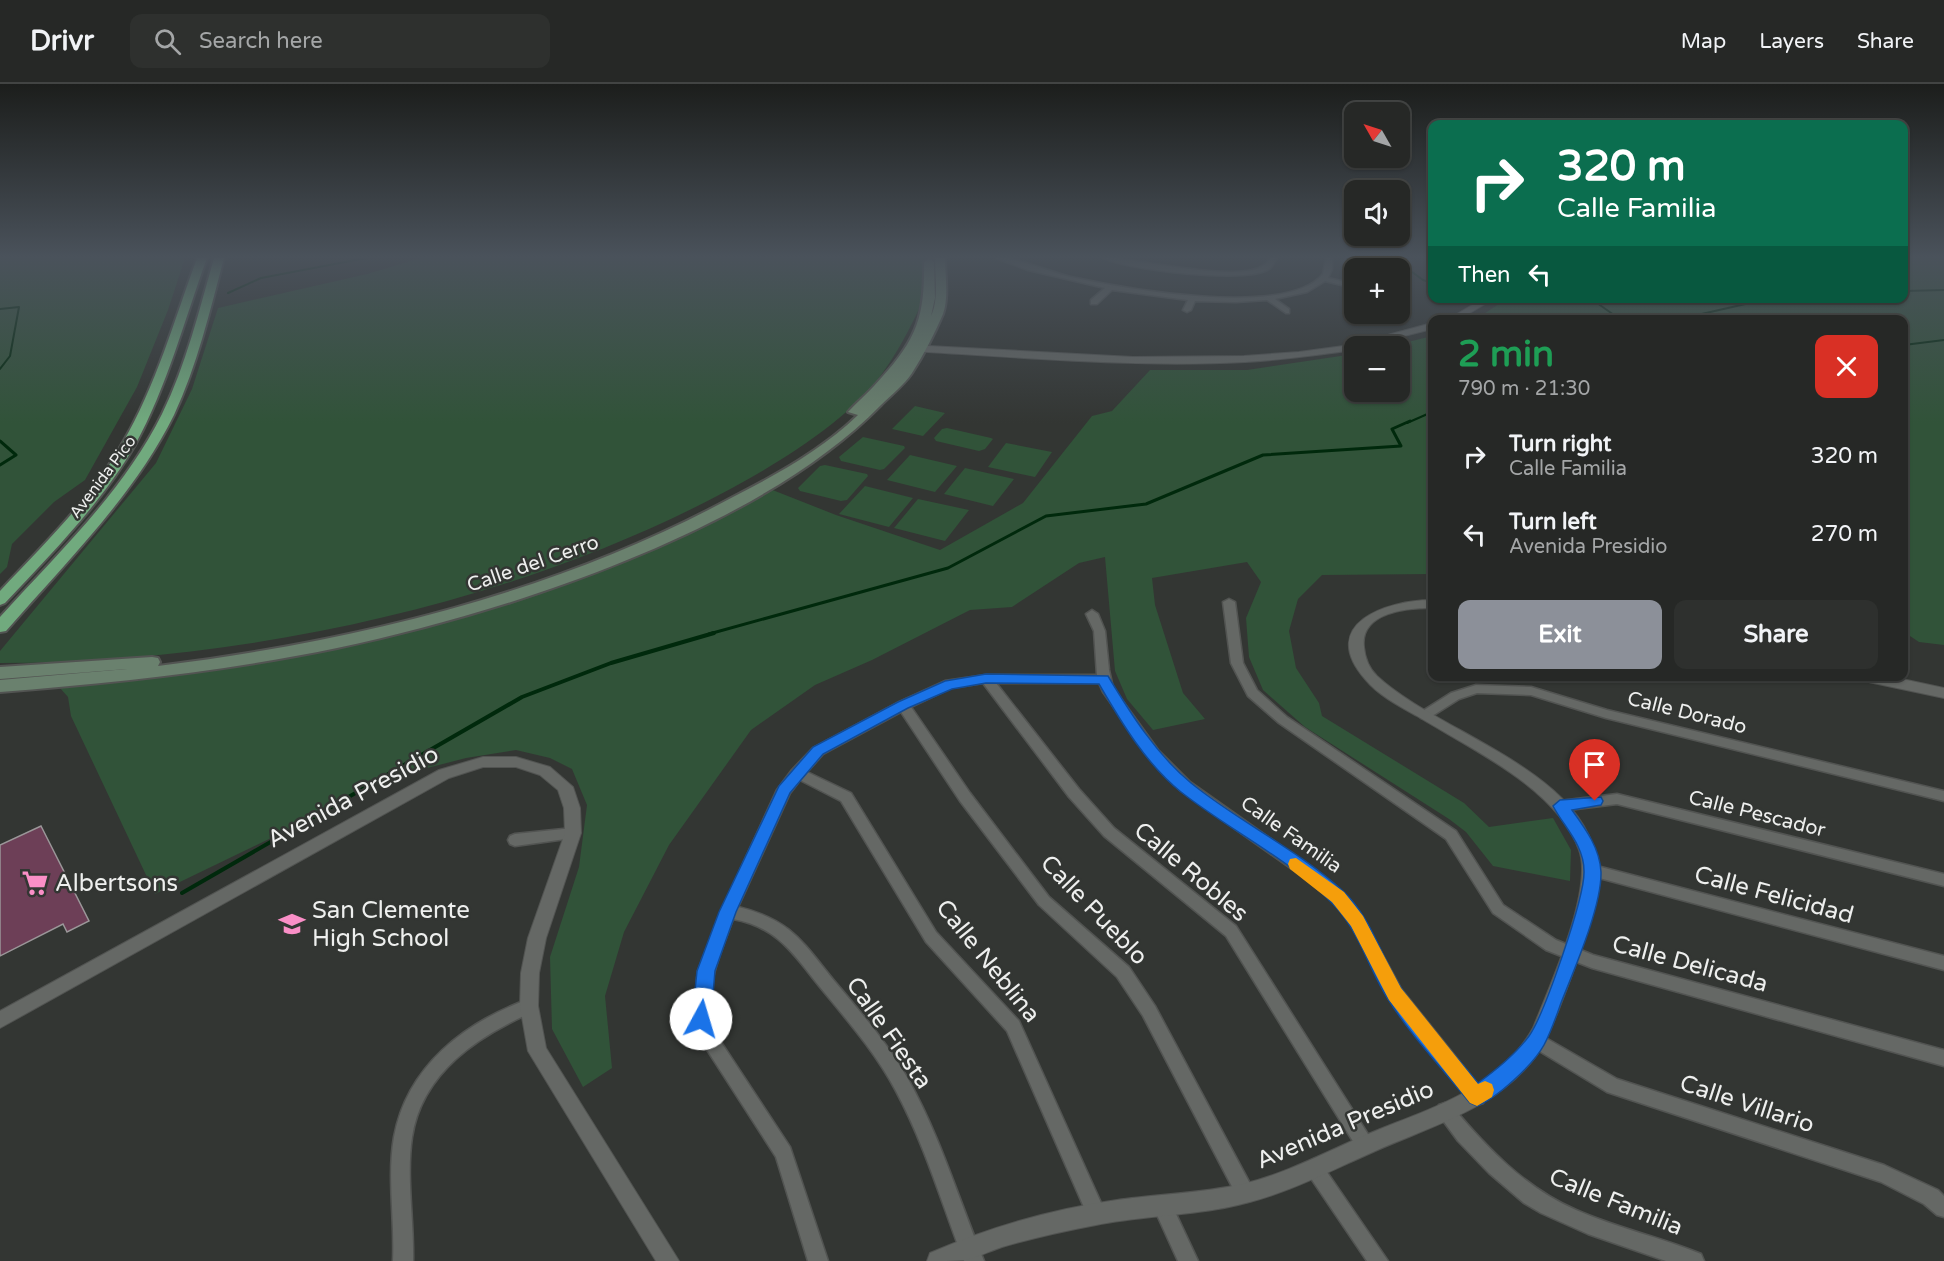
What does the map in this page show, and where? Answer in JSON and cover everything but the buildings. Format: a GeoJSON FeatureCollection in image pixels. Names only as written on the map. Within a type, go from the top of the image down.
{"type":"FeatureCollection","features":[{"type":"Feature","properties":{"kind":"highway","name":"Avenida Pico"},"geometry":{"type":"LineString","coordinates":[[0,600],[78,514],[115,465],[141,419],[181,313]]}},
{"type":"Feature","properties":{"kind":"highway","name":"Avenida Pico"},"geometry":{"type":"LineString","coordinates":[[0,627],[82,535],[139,465],[168,414],[195,344],[204,313]]}},
{"type":"Feature","properties":{"kind":"main road","name":"Calle del Cerro"},"geometry":{"type":"LineString","coordinates":[[0,686],[138,675],[303,648],[447,615],[580,572],[711,516],[792,470],[843,435],[881,403],[904,376],[927,313]]}},
{"type":"Feature","properties":{"kind":"main road","name":"Calle del Cerro"},"geometry":{"type":"LineString","coordinates":[[0,673],[136,663],[279,643],[433,609],[564,567],[652,534],[702,510],[779,467],[829,432],[867,400],[916,348],[938,313]]}},
{"type":"Feature","properties":{"kind":"street"},"geometry":{"type":"LineString","coordinates":[[1394,336],[1428,327]]}},
{"type":"Feature","properties":{"kind":"street"},"geometry":{"type":"LineString","coordinates":[[916,348],[1194,360],[1268,358],[1344,348]]}},
{"type":"Feature","properties":{"kind":"street","name":"Calle Delicada"},"geometry":{"type":"LineString","coordinates":[[1228,602],[1238,663],[1252,693],[1283,720],[1451,835],[1498,909],[1551,945],[1592,961],[1944,1058]]}},
{"type":"Feature","properties":{"kind":"street","name":"Avenida Presidio"},"geometry":{"type":"LineString","coordinates":[[938,1261],[971,1254],[1097,1214],[1246,1193],[1314,1168],[1477,1097],[1510,1070],[1537,1041],[1572,953],[1585,910],[1593,871],[1584,839],[1560,806],[1530,778],[1425,715],[1374,681],[1359,661],[1355,644],[1362,627],[1374,615],[1395,607],[1428,604]]}},
{"type":"Feature","properties":{"kind":"street","name":"Calle Familia"},"geometry":{"type":"LineString","coordinates":[[1092,614],[1100,625],[1103,679],[1125,716],[1153,753],[1185,786],[1315,878],[1338,897],[1357,921],[1395,994],[1477,1097]]}},
{"type":"Feature","properties":{"kind":"street"},"geometry":{"type":"LineString","coordinates":[[818,1261],[783,1153],[708,1037],[701,1019],[706,971],[728,912],[784,790],[818,751],[903,705],[950,684],[986,679],[1103,679]]}},
{"type":"Feature","properties":{"kind":"street","name":"Calle Robles"},"geometry":{"type":"LineString","coordinates":[[986,679],[1074,792],[1109,832],[1231,931],[1365,1145]]}},
{"type":"Feature","properties":{"kind":"street"},"geometry":{"type":"LineString","coordinates":[[1888,681],[1944,693]]}},
{"type":"Feature","properties":{"kind":"street","name":"Calle Dorado"},"geometry":{"type":"LineString","coordinates":[[1425,715],[1455,696],[1476,689],[1531,691],[1606,714],[1944,796]]}},
{"type":"Feature","properties":{"kind":"street","name":"Calle Pueblo"},"geometry":{"type":"LineString","coordinates":[[903,705],[964,797],[1044,901],[1123,972],[1149,1011],[1246,1193]]}},
{"type":"Feature","properties":{"kind":"street","name":"Avenida Presidio"},"geometry":{"type":"LineString","coordinates":[[0,1020],[444,774],[483,762],[516,762],[545,771],[565,787],[572,808],[573,833],[537,938],[530,973],[530,1006],[537,1051],[668,1261]]}},
{"type":"Feature","properties":{"kind":"street","name":"Calle Neblina"},"geometry":{"type":"LineString","coordinates":[[797,773],[846,797],[931,937],[1013,1026],[1097,1214]]}},
{"type":"Feature","properties":{"kind":"street","name":"Calle Pescador"},"geometry":{"type":"LineString","coordinates":[[1560,806],[1617,799],[1944,880]]}},
{"type":"Feature","properties":{"kind":"street"},"geometry":{"type":"LineString","coordinates":[[515,840],[573,833]]}},
{"type":"Feature","properties":{"kind":"street","name":"Calle Felicidad"},"geometry":{"type":"LineString","coordinates":[[1593,871],[1944,963]]}},
{"type":"Feature","properties":{"kind":"street","name":"Calle Fiesta"},"geometry":{"type":"LineString","coordinates":[[728,912],[761,919],[778,928],[793,941],[881,1055],[900,1082],[916,1113],[971,1254]]}},
{"type":"Feature","properties":{"kind":"street"},"geometry":{"type":"LineString","coordinates":[[403,1261],[402,1154],[404,1135],[415,1098],[438,1064],[459,1045],[509,1013],[530,1006]]}},
{"type":"Feature","properties":{"kind":"street","name":"Calle Villario"},"geometry":{"type":"LineString","coordinates":[[1537,1041],[1613,1086],[1884,1174],[1931,1197],[1944,1208]]}},
{"type":"Feature","properties":{"kind":"street","name":"Calle Familia"},"geometry":{"type":"LineString","coordinates":[[1445,1111],[1496,1168],[1532,1197],[1572,1217],[1694,1261]]}},
{"type":"Feature","properties":{"kind":"street"},"geometry":{"type":"LineString","coordinates":[[1314,1168],[1378,1261]]}},
{"type":"Feature","properties":{"kind":"street"},"geometry":{"type":"LineString","coordinates":[[1162,1206],[1188,1261]]}},
{"type":"Feature","properties":{"kind":"green space"},"geometry":{"type":"Polygon","coordinates":[[[0,313],[167,313],[137,387],[85,480],[54,502],[12,544],[7,567],[0,574],[0,313]]]}},
{"type":"Feature","properties":{"kind":"green space"},"geometry":{"type":"Polygon","coordinates":[[[216,313],[917,313],[903,340],[873,385],[858,401],[821,432],[781,460],[743,482],[659,524],[571,561],[478,592],[383,618],[287,637],[190,652],[94,660],[0,663],[0,651],[156,463],[192,389],[216,313]]]}},
{"type":"Feature","properties":{"kind":"green space"},"geometry":{"type":"Polygon","coordinates":[[[1485,313],[1944,313],[1944,645],[1919,642],[1908,635],[1908,315],[1482,315],[1485,313]]]}},
{"type":"Feature","properties":{"kind":"green space"},"geometry":{"type":"Polygon","coordinates":[[[1428,337],[1428,574],[1322,575],[1298,599],[1289,631],[1296,668],[1319,703],[1322,716],[1464,803],[1489,827],[1553,818],[1571,850],[1570,881],[1493,866],[1466,832],[1305,727],[1263,690],[1249,657],[1246,618],[1261,582],[1247,562],[1152,578],[1155,605],[1183,693],[1205,719],[1153,730],[1127,699],[1115,671],[1105,557],[1079,563],[1012,607],[970,610],[872,660],[815,685],[751,730],[669,845],[624,932],[605,996],[612,1068],[583,1087],[552,1029],[550,957],[579,867],[587,805],[572,769],[550,758],[516,750],[466,758],[381,780],[325,812],[155,894],[71,716],[68,697],[60,688],[203,672],[345,646],[415,630],[552,588],[619,562],[715,519],[770,489],[836,515],[940,550],[1023,503],[1092,416],[1112,411],[1150,370],[1247,370],[1344,355],[1344,402],[1410,402],[1410,342],[1428,337]]]}},
{"type":"Feature","properties":{"kind":"green space"},"geometry":{"type":"Polygon","coordinates":[[[915,406],[945,413],[923,436],[892,429],[915,406]]]}},
{"type":"Feature","properties":{"kind":"green space"},"geometry":{"type":"Polygon","coordinates":[[[947,428],[993,439],[985,449],[979,451],[936,441],[934,438],[942,429],[947,428]]]}},
{"type":"Feature","properties":{"kind":"green space"},"geometry":{"type":"Polygon","coordinates":[[[863,437],[905,448],[884,469],[880,470],[841,461],[839,457],[863,437]]]}},
{"type":"Feature","properties":{"kind":"green space"},"geometry":{"type":"Polygon","coordinates":[[[1006,443],[1052,452],[1035,477],[988,467],[1006,443]]]}},
{"type":"Feature","properties":{"kind":"green space"},"geometry":{"type":"Polygon","coordinates":[[[910,455],[957,466],[935,492],[887,480],[910,455]]]}},
{"type":"Feature","properties":{"kind":"green space"},"geometry":{"type":"Polygon","coordinates":[[[825,465],[868,476],[847,500],[841,501],[800,491],[798,488],[820,466],[825,465]]]}},
{"type":"Feature","properties":{"kind":"green space"},"geometry":{"type":"Polygon","coordinates":[[[965,468],[1014,479],[993,506],[944,494],[965,468]]]}},
{"type":"Feature","properties":{"kind":"green space"},"geometry":{"type":"Polygon","coordinates":[[[865,486],[913,498],[889,527],[839,514],[865,486]]]}},
{"type":"Feature","properties":{"kind":"green space"},"geometry":{"type":"Polygon","coordinates":[[[918,499],[969,510],[945,541],[894,528],[918,499]]]}},
{"type":"Feature","properties":{"kind":"waterway"},"geometry":{"type":"LineString","coordinates":[[0,369],[10,356],[18,313]]}},
{"type":"Feature","properties":{"kind":"waterway"},"geometry":{"type":"LineString","coordinates":[[1697,315],[1706,313]]}},
{"type":"Feature","properties":{"kind":"waterway"},"geometry":{"type":"LineString","coordinates":[[1908,344],[1944,340]]}},
{"type":"Feature","properties":{"kind":"waterway"},"geometry":{"type":"LineString","coordinates":[[1407,423],[1428,414]]}},
{"type":"Feature","properties":{"kind":"waterway"},"geometry":{"type":"LineString","coordinates":[[709,634],[948,568],[1046,516],[1146,504],[1263,455],[1401,446],[1392,429],[1410,421]]}},
{"type":"Feature","properties":{"kind":"waterway"},"geometry":{"type":"LineString","coordinates":[[0,441],[16,455],[0,465]]}},
{"type":"Feature","properties":{"kind":"waterway"},"geometry":{"type":"LineString","coordinates":[[182,893],[522,697],[611,663],[714,633]]}},
{"type":"Feature","properties":{"kind":"slow traffic"},"geometry":{"type":"LineString","coordinates":[[1296,864],[1338,897],[1357,921],[1395,994],[1463,1081],[1477,1097],[1485,1090]]}},
{"type":"Feature","properties":{"kind":"place","name":"Albertsons"},"geometry":{"type":"Point","coordinates":[35,883]}},
{"type":"Feature","properties":{"kind":"place","name":"San Clemente High School"},"geometry":{"type":"Point","coordinates":[292,924]}},
{"type":"Feature","properties":{"kind":"route"},"geometry":{"type":"LineString","coordinates":[[701,1019],[706,971],[728,912],[784,790],[818,751],[903,705],[950,684],[986,679],[1103,679],[1125,716],[1153,753],[1185,786],[1201,800],[1307,872],[1338,897],[1357,921],[1395,994],[1477,1097],[1510,1070],[1537,1041],[1572,953],[1585,910],[1593,871],[1584,839],[1560,806],[1595,801]]}}]}
